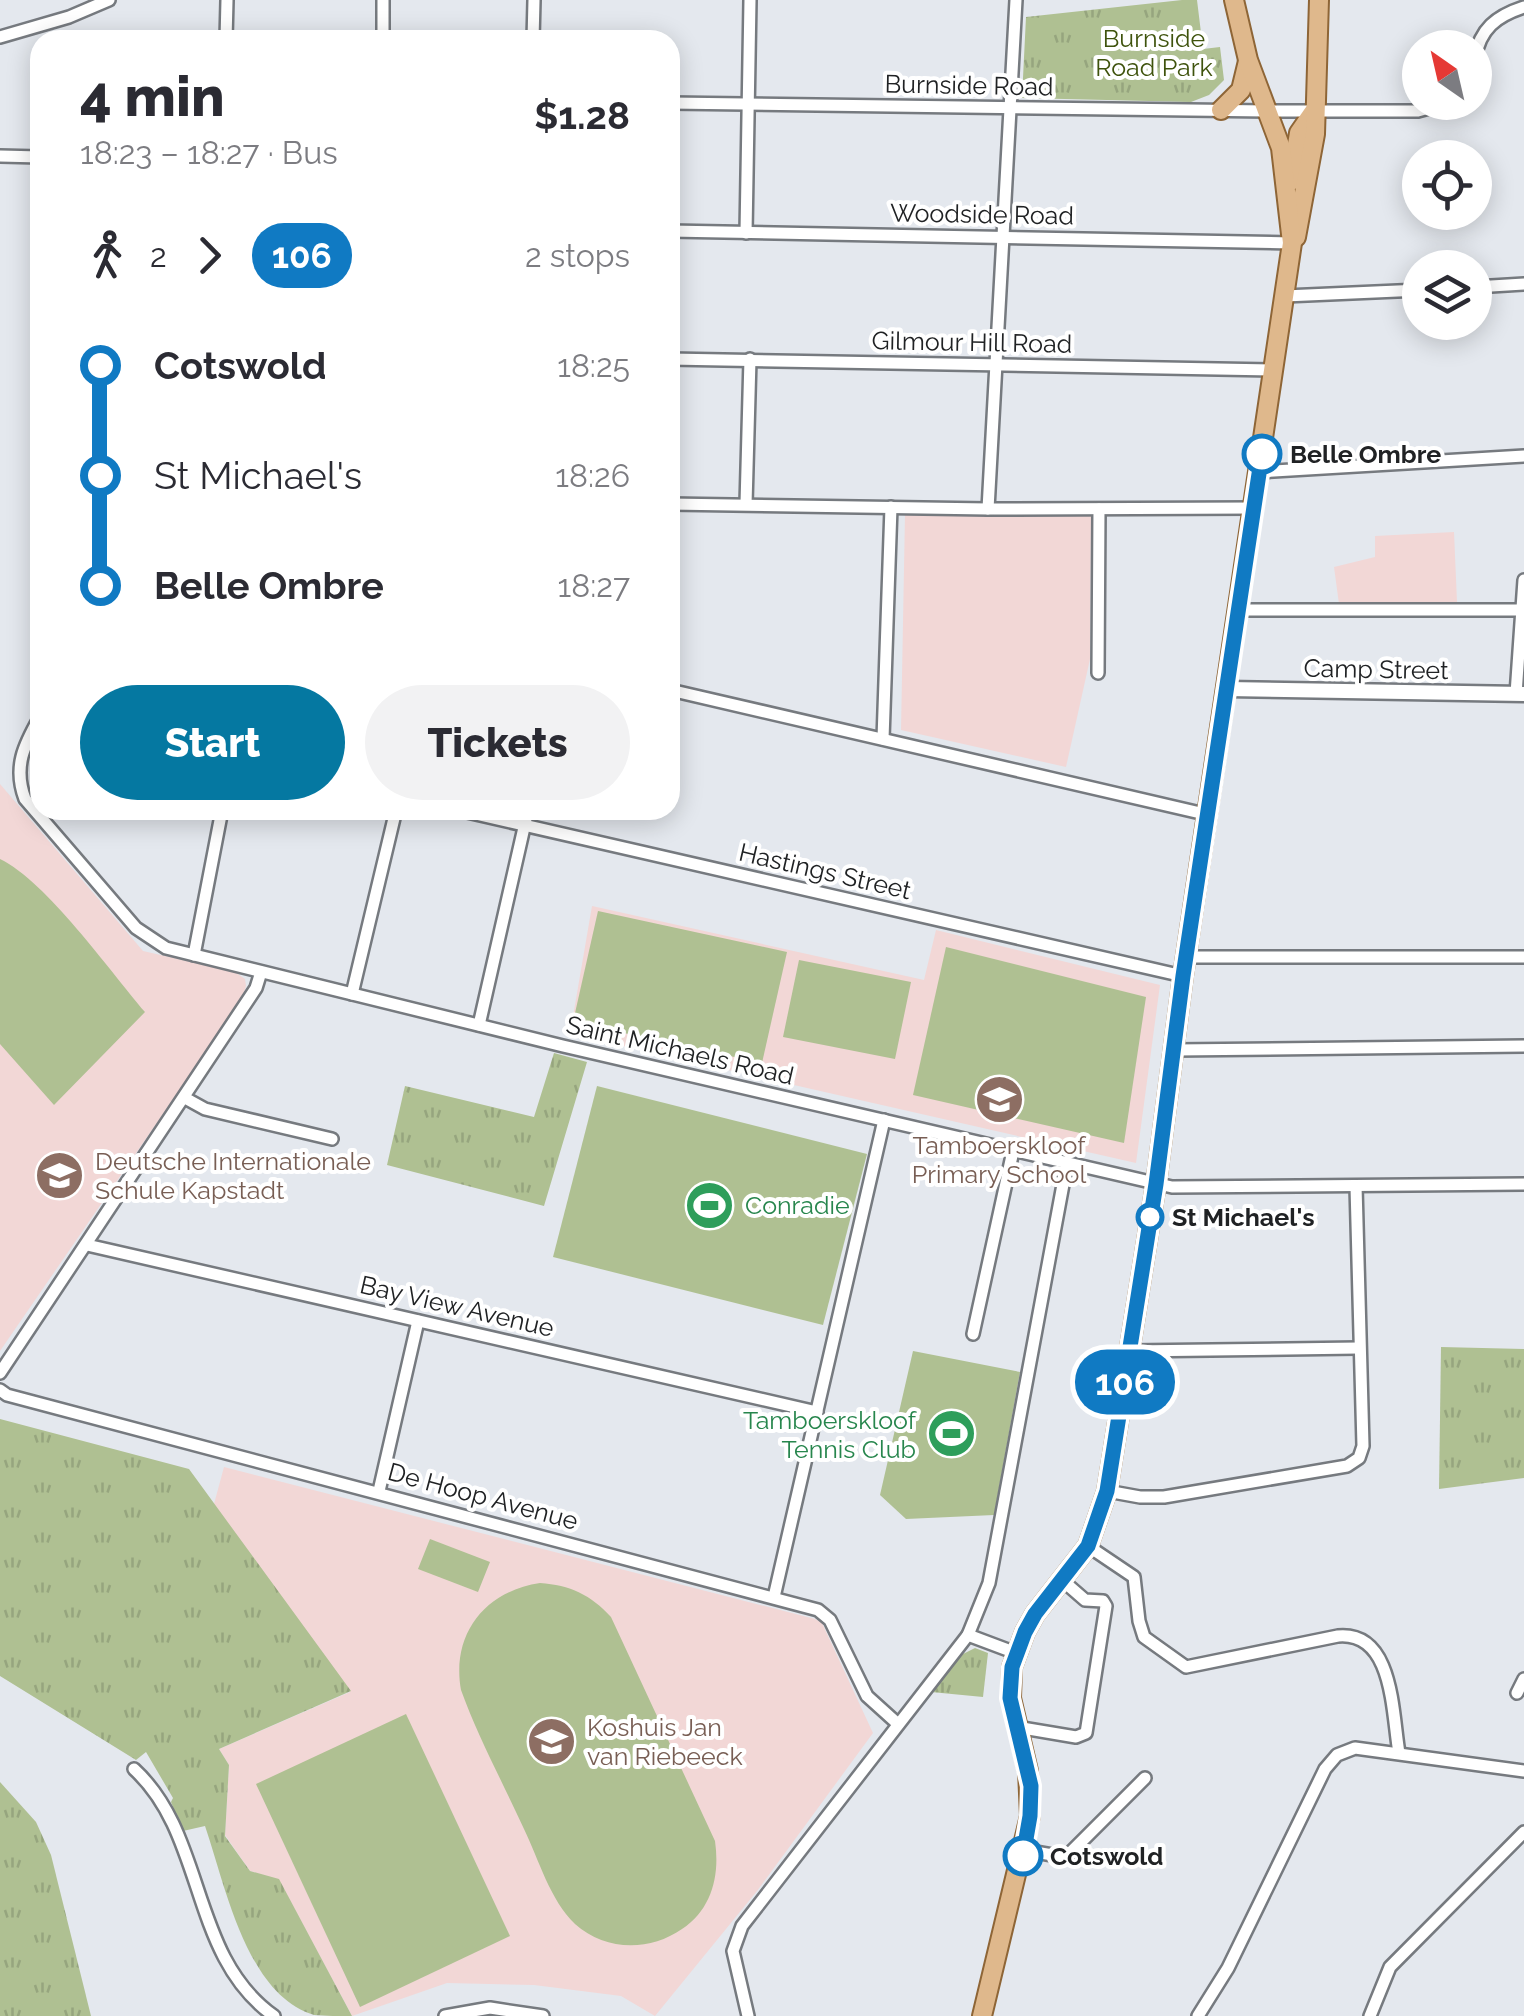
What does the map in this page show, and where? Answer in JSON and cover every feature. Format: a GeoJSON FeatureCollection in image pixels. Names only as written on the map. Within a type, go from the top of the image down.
{"type":"FeatureCollection","features":[{"type":"Feature","properties":{"kind":"main road"},"geometry":{"type":"LineString","coordinates":[[982,2016],[1030,1816],[1031,1786],[1010,1698],[1016,1653],[1035,1614],[1088,1546],[1107,1491],[1156,1184],[1183,976],[1292,243],[1280,148],[1248,60],[1234,0]]}},
{"type":"Feature","properties":{"kind":"main road"},"geometry":{"type":"LineString","coordinates":[[1292,243],[1301,221],[1315,134],[1319,0]]}},
{"type":"Feature","properties":{"kind":"main road"},"geometry":{"type":"LineString","coordinates":[[1220,110],[1241,90],[1248,60]]}},
{"type":"Feature","properties":{"kind":"main road"},"geometry":{"type":"LineString","coordinates":[[1287,191],[1298,134],[1315,110]]}},
{"type":"Feature","properties":{"kind":"street"},"geometry":{"type":"LineString","coordinates":[[0,37],[69,17],[109,0]]}},
{"type":"Feature","properties":{"kind":"street"},"geometry":{"type":"LineString","coordinates":[[226,30],[227,0]]}},
{"type":"Feature","properties":{"kind":"street"},"geometry":{"type":"LineString","coordinates":[[383,30],[384,0]]}},
{"type":"Feature","properties":{"kind":"street"},"geometry":{"type":"LineString","coordinates":[[534,0],[534,30]]}},
{"type":"Feature","properties":{"kind":"street"},"geometry":{"type":"LineString","coordinates":[[746,233],[750,0]]}},
{"type":"Feature","properties":{"kind":"street"},"geometry":{"type":"LineString","coordinates":[[988,509],[1016,0]]}},
{"type":"Feature","properties":{"kind":"street"},"geometry":{"type":"LineString","coordinates":[[1486,30],[1524,7]]}},
{"type":"Feature","properties":{"kind":"street","name":"Burnside Road"},"geometry":{"type":"LineString","coordinates":[[680,103],[1402,110]]}},
{"type":"Feature","properties":{"kind":"street"},"geometry":{"type":"LineString","coordinates":[[0,156],[30,157]]}},
{"type":"Feature","properties":{"kind":"street","name":"Woodside Road"},"geometry":{"type":"LineString","coordinates":[[680,231],[1292,243]]}},
{"type":"Feature","properties":{"kind":"street"},"geometry":{"type":"LineString","coordinates":[[1492,286],[1524,284]]}},
{"type":"Feature","properties":{"kind":"street"},"geometry":{"type":"LineString","coordinates":[[1285,296],[1402,291]]}},
{"type":"Feature","properties":{"kind":"street","name":"Gilmour Hill Road"},"geometry":{"type":"LineString","coordinates":[[680,359],[1274,370]]}},
{"type":"Feature","properties":{"kind":"street"},"geometry":{"type":"LineString","coordinates":[[746,504],[750,359]]}},
{"type":"Feature","properties":{"kind":"street"},"geometry":{"type":"LineString","coordinates":[[1259,472],[1524,456]]}},
{"type":"Feature","properties":{"kind":"street"},"geometry":{"type":"LineString","coordinates":[[680,504],[1254,508]]}},
{"type":"Feature","properties":{"kind":"street"},"geometry":{"type":"LineString","coordinates":[[883,739],[891,507]]}},
{"type":"Feature","properties":{"kind":"street"},"geometry":{"type":"LineString","coordinates":[[1098,672],[1100,509]]}},
{"type":"Feature","properties":{"kind":"street"},"geometry":{"type":"LineString","coordinates":[[1520,694],[1524,580]]}},
{"type":"Feature","properties":{"kind":"street"},"geometry":{"type":"LineString","coordinates":[[1239,610],[1521,610]]}},
{"type":"Feature","properties":{"kind":"street","name":"Camp Street"},"geometry":{"type":"LineString","coordinates":[[1228,689],[1520,694]]}},
{"type":"Feature","properties":{"kind":"street"},"geometry":{"type":"LineString","coordinates":[[680,692],[1209,815]]}},
{"type":"Feature","properties":{"kind":"street","name":"Saint Michaels Road"},"geometry":{"type":"LineString","coordinates":[[30,735],[23,747],[19,783],[30,805]]}},
{"type":"Feature","properties":{"kind":"street","name":"Saint Michaels Road"},"geometry":{"type":"LineString","coordinates":[[43,820],[144,936],[166,948],[262,972],[1156,1184],[1229,1188],[1524,1184]]}},
{"type":"Feature","properties":{"kind":"street"},"geometry":{"type":"LineString","coordinates":[[194,955],[220,820]]}},
{"type":"Feature","properties":{"kind":"street"},"geometry":{"type":"LineString","coordinates":[[352,994],[394,820]]}},
{"type":"Feature","properties":{"kind":"street","name":"Hastings Street"},"geometry":{"type":"LineString","coordinates":[[499,820],[1183,976]]}},
{"type":"Feature","properties":{"kind":"street"},"geometry":{"type":"LineString","coordinates":[[479,1025],[526,820]]}},
{"type":"Feature","properties":{"kind":"street"},"geometry":{"type":"LineString","coordinates":[[1186,956],[1524,957]]}},
{"type":"Feature","properties":{"kind":"street"},"geometry":{"type":"LineString","coordinates":[[0,1374],[185,1098],[256,988],[262,972]]}},
{"type":"Feature","properties":{"kind":"street"},"geometry":{"type":"LineString","coordinates":[[1175,1050],[1524,1046]]}},
{"type":"Feature","properties":{"kind":"street"},"geometry":{"type":"LineString","coordinates":[[185,1098],[204,1108],[332,1139]]}},
{"type":"Feature","properties":{"kind":"street"},"geometry":{"type":"LineString","coordinates":[[774,1597],[884,1120]]}},
{"type":"Feature","properties":{"kind":"street"},"geometry":{"type":"LineString","coordinates":[[974,1334],[1013,1150]]}},
{"type":"Feature","properties":{"kind":"street"},"geometry":{"type":"LineString","coordinates":[[748,2016],[734,1958],[737,1934],[968,1635],[988,1589],[1067,1163]]}},
{"type":"Feature","properties":{"kind":"street"},"geometry":{"type":"LineString","coordinates":[[1107,1491],[1164,1497],[1347,1466],[1358,1458],[1362,1446],[1356,1186]]}},
{"type":"Feature","properties":{"kind":"street","name":"Bay View Avenue"},"geometry":{"type":"LineString","coordinates":[[87,1245],[817,1412]]}},
{"type":"Feature","properties":{"kind":"street"},"geometry":{"type":"LineString","coordinates":[[379,1492],[418,1321]]}},
{"type":"Feature","properties":{"kind":"street"},"geometry":{"type":"LineString","coordinates":[[1130,1351],[1358,1348]]}},
{"type":"Feature","properties":{"kind":"street","name":"De Hoop Avenue"},"geometry":{"type":"LineString","coordinates":[[0,1390],[141,1431],[774,1597],[826,1616],[866,1696],[898,1724]]}},
{"type":"Feature","properties":{"kind":"street"},"geometry":{"type":"LineString","coordinates":[[1088,1546],[1134,1577],[1138,1621],[1144,1637],[1186,1668],[1338,1636],[1356,1636],[1368,1642],[1382,1658],[1399,1753]]}},
{"type":"Feature","properties":{"kind":"street"},"geometry":{"type":"LineString","coordinates":[[1016,1727],[1076,1738],[1086,1733],[1106,1606],[1103,1601],[1085,1600],[1062,1580]]}},
{"type":"Feature","properties":{"kind":"street"},"geometry":{"type":"LineString","coordinates":[[968,1635],[1016,1653]]}},
{"type":"Feature","properties":{"kind":"street"},"geometry":{"type":"LineString","coordinates":[[1517,1693],[1524,1679]]}},
{"type":"Feature","properties":{"kind":"street"},"geometry":{"type":"LineString","coordinates":[[1198,2016],[1228,1968],[1330,1761],[1338,1754],[1356,1748],[1524,1771]]}},
{"type":"Feature","properties":{"kind":"street"},"geometry":{"type":"LineString","coordinates":[[134,1768],[164,1802],[224,1962],[244,1991],[274,2016]]}},
{"type":"Feature","properties":{"kind":"street"},"geometry":{"type":"LineString","coordinates":[[1024,1850],[1058,1856],[1070,1853],[1145,1778]]}},
{"type":"Feature","properties":{"kind":"street"},"geometry":{"type":"LineString","coordinates":[[1370,2016],[1390,1968],[1524,1832]]}},
{"type":"Feature","properties":{"kind":"street"},"geometry":{"type":"LineString","coordinates":[[446,2016],[490,2008],[543,2016]]}},
{"type":"Feature","properties":{"kind":"shaded area"},"geometry":{"type":"Polygon","coordinates":[[[905,514],[1091,515],[1090,659],[1066,767],[901,730],[905,514]]]}},
{"type":"Feature","properties":{"kind":"shaded area"},"geometry":{"type":"Polygon","coordinates":[[[1454,532],[1457,602],[1339,604],[1334,567],[1375,557],[1375,536],[1454,532]]]}},
{"type":"Feature","properties":{"kind":"shaded area","name":"Deutsche Internationale Schule Kapstadt"},"geometry":{"type":"Polygon","coordinates":[[[0,784],[143,951],[235,972],[245,979],[246,986],[242,999],[0,1351],[0,784]]]}},
{"type":"Feature","properties":{"kind":"shaded area","name":"Tamboerskloof Primary School"},"geometry":{"type":"Polygon","coordinates":[[[592,906],[924,980],[936,930],[1160,985],[1136,1163],[570,1034],[592,906]]]}},
{"type":"Feature","properties":{"kind":"shaded area","name":"Koshuis Jan van Riebeeck"},"geometry":{"type":"Polygon","coordinates":[[[224,1467],[815,1619],[822,1623],[873,1733],[757,1891],[655,2016],[621,1996],[534,1985],[447,1983],[352,2016],[279,1880],[250,1871],[225,1835],[229,1765],[219,1749],[350,1692],[214,1504],[224,1467]]]}},
{"type":"Feature","properties":{"kind":"green space","name":"Burnside Road Park"},"geometry":{"type":"Polygon","coordinates":[[[1197,0],[1203,49],[1220,47],[1224,80],[1209,95],[1191,102],[1022,98],[1026,17],[1197,0]]]}},
{"type":"Feature","properties":{"kind":"green space"},"geometry":{"type":"Polygon","coordinates":[[[0,859],[57,906],[145,1012],[54,1105],[0,1044],[0,859]]]}},
{"type":"Feature","properties":{"kind":"green space"},"geometry":{"type":"Polygon","coordinates":[[[598,911],[787,952],[762,1063],[573,1022],[598,911]]]}},
{"type":"Feature","properties":{"kind":"green space"},"geometry":{"type":"Polygon","coordinates":[[[946,947],[1146,997],[1124,1143],[913,1095],[946,947]]]}},
{"type":"Feature","properties":{"kind":"green space"},"geometry":{"type":"Polygon","coordinates":[[[799,960],[911,982],[895,1059],[783,1037],[799,960]]]}},
{"type":"Feature","properties":{"kind":"green space"},"geometry":{"type":"Polygon","coordinates":[[[554,1053],[587,1062],[544,1206],[387,1165],[405,1086],[534,1117],[554,1053]]]}},
{"type":"Feature","properties":{"kind":"green space","name":"Conradie"},"geometry":{"type":"Polygon","coordinates":[[[597,1086],[867,1154],[823,1325],[553,1257],[597,1086]]]}},
{"type":"Feature","properties":{"kind":"green space"},"geometry":{"type":"Polygon","coordinates":[[[1441,1347],[1524,1349],[1524,1478],[1439,1489],[1441,1347]]]}},
{"type":"Feature","properties":{"kind":"green space","name":"Tamboerskloof Tennis Club"},"geometry":{"type":"Polygon","coordinates":[[[913,1351],[1020,1372],[994,1515],[906,1519],[880,1495],[913,1351]]]}},
{"type":"Feature","properties":{"kind":"green space"},"geometry":{"type":"Polygon","coordinates":[[[0,1419],[189,1469],[351,1691],[219,1749],[229,1765],[225,1836],[250,1871],[279,1879],[352,2016],[314,2015],[291,2004],[271,1985],[242,1935],[205,1826],[183,1831],[171,1802],[173,1798],[146,1752],[136,1760],[0,1676],[0,1419]]]}},
{"type":"Feature","properties":{"kind":"green space"},"geometry":{"type":"Polygon","coordinates":[[[430,1539],[490,1562],[478,1592],[418,1569],[430,1539]]]}},
{"type":"Feature","properties":{"kind":"green space"},"geometry":{"type":"Polygon","coordinates":[[[540,1583],[579,1592],[611,1617],[715,1841],[715,1879],[701,1912],[682,1929],[656,1942],[613,1944],[587,1933],[566,1914],[546,1879],[461,1690],[461,1651],[476,1618],[503,1595],[540,1583]]]}},
{"type":"Feature","properties":{"kind":"green space"},"geometry":{"type":"Polygon","coordinates":[[[975,1648],[988,1653],[983,1697],[931,1692],[959,1656],[975,1648]]]}},
{"type":"Feature","properties":{"kind":"green space"},"geometry":{"type":"Polygon","coordinates":[[[406,1714],[510,1936],[360,2007],[256,1784],[406,1714]]]}},
{"type":"Feature","properties":{"kind":"green space"},"geometry":{"type":"Polygon","coordinates":[[[0,1782],[36,1822],[51,1855],[91,2016],[0,2016],[0,1782]]]}},
{"type":"Feature","properties":{"kind":"bus line","name":"106"},"geometry":{"type":"LineString","coordinates":[[1023,1856],[1031,1786],[1010,1698],[1012,1667],[1035,1614],[1088,1546],[1107,1491],[1156,1184],[1183,976],[1262,454]]}},
{"type":"Feature","properties":{"kind":"place","name":"Belle Ombre"},"geometry":{"type":"Point","coordinates":[1262,454]}},
{"type":"Feature","properties":{"kind":"place","name":"Tamboerskloof Primary School"},"geometry":{"type":"Point","coordinates":[999,1099]}},
{"type":"Feature","properties":{"kind":"place","name":"Deutsche Internationale Schule Kapstadt"},"geometry":{"type":"Point","coordinates":[60,1175]}},
{"type":"Feature","properties":{"kind":"place","name":"Conradie"},"geometry":{"type":"Point","coordinates":[710,1205]}},
{"type":"Feature","properties":{"kind":"place","name":"St Michael's"},"geometry":{"type":"Point","coordinates":[1150,1217]}},
{"type":"Feature","properties":{"kind":"place","name":"Tamboerskloof Tennis Club"},"geometry":{"type":"Point","coordinates":[951,1434]}},
{"type":"Feature","properties":{"kind":"place","name":"Koshuis Jan van Riebeeck"},"geometry":{"type":"Point","coordinates":[552,1741]}},
{"type":"Feature","properties":{"kind":"place","name":"Cotswold"},"geometry":{"type":"Point","coordinates":[1023,1856]}}]}
